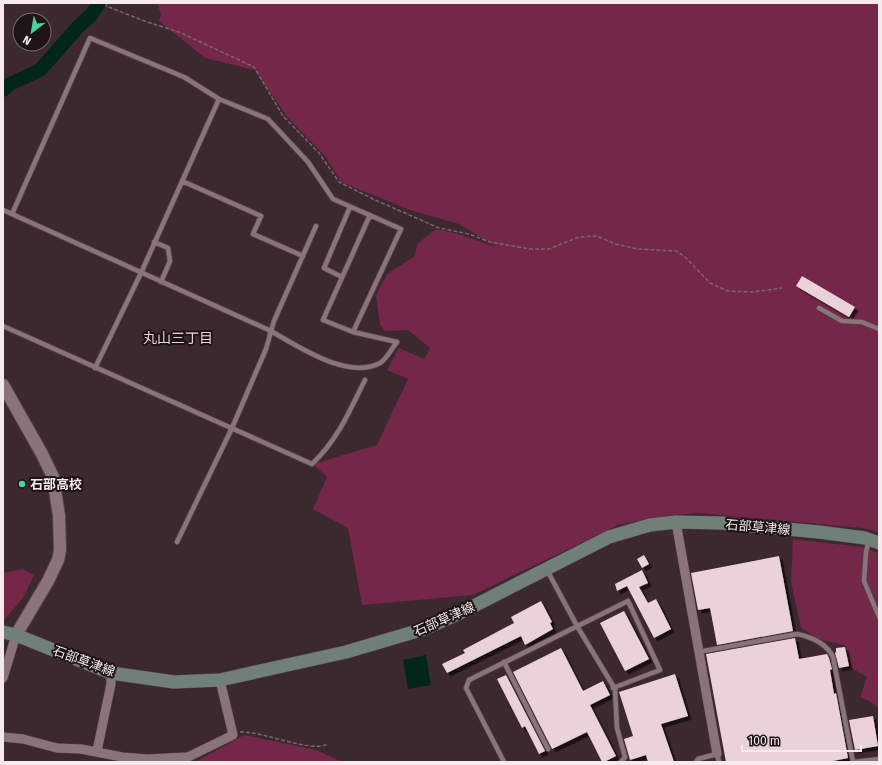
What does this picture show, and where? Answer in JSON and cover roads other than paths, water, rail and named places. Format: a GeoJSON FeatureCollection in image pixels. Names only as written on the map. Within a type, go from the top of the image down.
{"type":"FeatureCollection","features":[{"type":"Feature","properties":{"kind":"main road","name":"石部草津線"},"geometry":{"type":"LineString","coordinates":[[3,632],[16,635],[111,673],[174,682],[220,680],[346,652],[424,629],[460,613],[547,568],[622,532],[650,525],[676,522],[721,523],[819,532],[874,542]]}},
{"type":"Feature","properties":{"kind":"street"},"geometry":{"type":"LineString","coordinates":[[3,385],[42,454],[53,477],[59,516],[60,550],[58,560],[48,581],[16,635],[3,678]]}},
{"type":"Feature","properties":{"kind":"street"},"geometry":{"type":"LineString","coordinates":[[676,522],[718,758]]}},
{"type":"Feature","properties":{"kind":"street"},"geometry":{"type":"LineString","coordinates":[[97,752],[111,684],[111,673]]}},
{"type":"Feature","properties":{"kind":"street"},"geometry":{"type":"LineString","coordinates":[[3,737],[23,739],[56,748],[97,752],[122,757],[147,759],[188,757],[233,734],[220,680]]}},
{"type":"Feature","properties":{"kind":"lane"},"geometry":{"type":"LineString","coordinates":[[12,214],[90,38],[184,77],[219,99],[268,119],[308,162],[333,199],[400,229],[353,332]]}},
{"type":"Feature","properties":{"kind":"lane"},"geometry":{"type":"LineString","coordinates":[[95,368],[141,273],[219,99]]}},
{"type":"Feature","properties":{"kind":"lane"},"geometry":{"type":"LineString","coordinates":[[182,181],[261,216],[253,234],[303,256]]}},
{"type":"Feature","properties":{"kind":"lane"},"geometry":{"type":"LineString","coordinates":[[342,277],[324,268],[350,207]]}},
{"type":"Feature","properties":{"kind":"lane"},"geometry":{"type":"LineString","coordinates":[[3,210],[271,331],[305,350],[344,366],[365,369],[381,363],[397,342],[353,332],[323,320],[370,216]]}},
{"type":"Feature","properties":{"kind":"lane"},"geometry":{"type":"LineString","coordinates":[[177,542],[232,428],[266,349],[271,331],[316,226]]}},
{"type":"Feature","properties":{"kind":"lane"},"geometry":{"type":"LineString","coordinates":[[154,242],[168,248],[170,261],[161,282]]}},
{"type":"Feature","properties":{"kind":"lane"},"geometry":{"type":"LineString","coordinates":[[819,308],[842,321],[862,322],[879,329]]}},
{"type":"Feature","properties":{"kind":"lane"},"geometry":{"type":"LineString","coordinates":[[3,326],[312,464],[329,448],[344,424],[365,380]]}},
{"type":"Feature","properties":{"kind":"lane"},"geometry":{"type":"LineString","coordinates":[[874,542],[866,552],[864,581],[879,617]]}},
{"type":"Feature","properties":{"kind":"lane"},"geometry":{"type":"LineString","coordinates":[[547,568],[577,626],[613,688],[617,728],[625,757],[621,762]]}},
{"type":"Feature","properties":{"kind":"lane"},"geometry":{"type":"LineString","coordinates":[[504,762],[466,688],[469,680],[628,601],[660,670],[613,688]]}},
{"type":"Feature","properties":{"kind":"lane"},"geometry":{"type":"LineString","coordinates":[[698,652],[797,634],[805,636],[829,649],[833,657],[854,762],[879,759]]}},
{"type":"Feature","properties":{"kind":"lane"},"geometry":{"type":"LineString","coordinates":[[504,662],[548,749]]}},
{"type":"Feature","properties":{"kind":"lane"},"geometry":{"type":"LineString","coordinates":[[696,762],[698,759],[718,758]]}},
{"type":"Feature","properties":{"kind":"waterway"},"geometry":{"type":"LineString","coordinates":[[3,90],[10,84],[40,70],[78,27],[91,15],[99,3]]}},
{"type":"Feature","properties":{"kind":"place","name":"石部高校"},"geometry":{"type":"Point","coordinates":[22,484]}},
{"type":"Feature","properties":{"kind":"district","name":"丸山三丁目"},"geometry":{"type":"Point","coordinates":[178,338]}}]}
